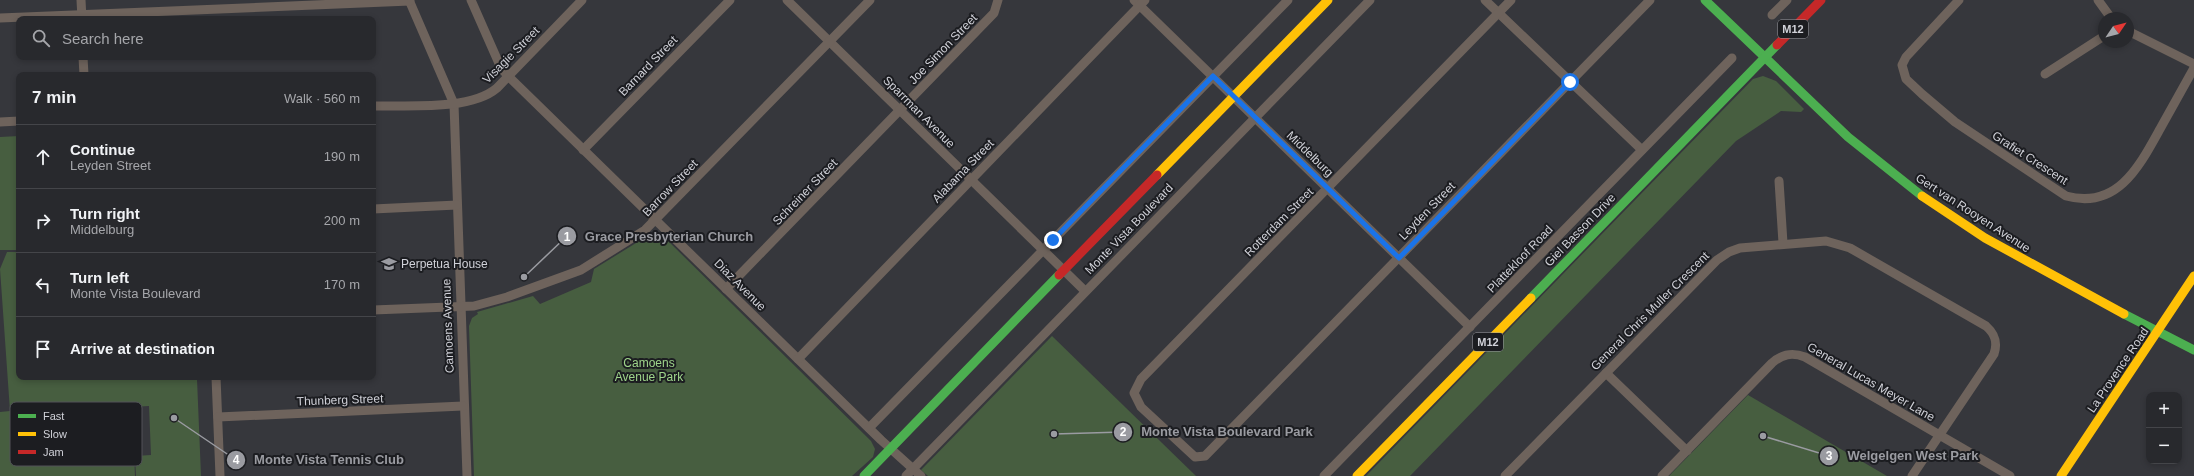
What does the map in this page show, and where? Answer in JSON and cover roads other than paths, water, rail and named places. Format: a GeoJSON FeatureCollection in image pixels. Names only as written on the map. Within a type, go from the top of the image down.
{"type":"FeatureCollection","features":[{"type":"Feature","properties":{"kind":"main road","name":"Monte Vista Boulevard"},"geometry":{"type":"LineString","coordinates":[[864,476],[1328,0]]}},
{"type":"Feature","properties":{"kind":"main road","name":"Gert van Rooyen Avenue"},"geometry":{"type":"LineString","coordinates":[[1705,0],[1848,137],[1882,166],[1923,196],[1985,238],[2158,333],[2194,350]]}},
{"type":"Feature","properties":{"kind":"main road","name":"Giel Basson Drive"},"geometry":{"type":"LineString","coordinates":[[1357,476],[1821,0]]}},
{"type":"Feature","properties":{"kind":"main road","name":"La Provence Road"},"geometry":{"type":"LineString","coordinates":[[2061,476],[2158,333],[2194,276]]}},
{"type":"Feature","properties":{"kind":"street"},"geometry":{"type":"LineString","coordinates":[[81,0],[82,16]]}},
{"type":"Feature","properties":{"kind":"street"},"geometry":{"type":"LineString","coordinates":[[101,16],[410,0],[454,104]]}},
{"type":"Feature","properties":{"kind":"street","name":"Diaz Avenue"},"geometry":{"type":"LineString","coordinates":[[471,0],[501,68],[508,76],[869,428],[921,476]]}},
{"type":"Feature","properties":{"kind":"street","name":"Visagie Street"},"geometry":{"type":"LineString","coordinates":[[376,106],[454,104],[483,98],[497,88],[582,0]]}},
{"type":"Feature","properties":{"kind":"street","name":"Barnard Street"},"geometry":{"type":"LineString","coordinates":[[583,150],[730,0]]}},
{"type":"Feature","properties":{"kind":"street","name":"Sparrman Avenue"},"geometry":{"type":"LineString","coordinates":[[787,0],[1085,291]]}},
{"type":"Feature","properties":{"kind":"street","name":"Barrow Street"},"geometry":{"type":"LineString","coordinates":[[376,310],[474,306],[507,298],[581,270],[645,230],[870,0]]}},
{"type":"Feature","properties":{"kind":"street","name":"Joe Simon Street"},"geometry":{"type":"LineString","coordinates":[[900,111],[994,13],[998,0]]}},
{"type":"Feature","properties":{"kind":"street"},"geometry":{"type":"LineString","coordinates":[[869,428],[1288,0]]}},
{"type":"Feature","properties":{"kind":"street","name":"Monte Vista Boulevard"},"geometry":{"type":"LineString","coordinates":[[906,476],[1370,0]]}},
{"type":"Feature","properties":{"kind":"street"},"geometry":{"type":"LineString","coordinates":[[1485,0],[1642,150]]}},
{"type":"Feature","properties":{"kind":"street","name":"Rotterdam Street"},"geometry":{"type":"LineString","coordinates":[[1205,456],[1195,457],[1141,407],[1134,393],[1141,379],[1511,0]]}},
{"type":"Feature","properties":{"kind":"street","name":"Leyden Street"},"geometry":{"type":"LineString","coordinates":[[1205,456],[1650,0]]}},
{"type":"Feature","properties":{"kind":"street"},"geometry":{"type":"LineString","coordinates":[[1772,15],[1787,0]]}},
{"type":"Feature","properties":{"kind":"street","name":"Grafiet Crescent"},"geometry":{"type":"LineString","coordinates":[[1959,0],[1906,56],[1902,65],[1906,79],[1955,122],[2048,186],[2075,198],[2092,199],[2103,196],[2128,179],[2144,157],[2194,68]]}},
{"type":"Feature","properties":{"kind":"street"},"geometry":{"type":"LineString","coordinates":[[2098,0],[2107,12]]}},
{"type":"Feature","properties":{"kind":"street","name":"Middelburg"},"geometry":{"type":"LineString","coordinates":[[1139,2],[1255,118],[1470,327]]}},
{"type":"Feature","properties":{"kind":"street","name":"Alabama Street"},"geometry":{"type":"LineString","coordinates":[[798,359],[971,180],[1139,2]]}},
{"type":"Feature","properties":{"kind":"street"},"geometry":{"type":"LineString","coordinates":[[0,18],[16,18]]}},
{"type":"Feature","properties":{"kind":"street"},"geometry":{"type":"LineString","coordinates":[[2134,34],[2194,64]]}},
{"type":"Feature","properties":{"kind":"street"},"geometry":{"type":"LineString","coordinates":[[2045,74],[2098,40]]}},
{"type":"Feature","properties":{"kind":"street","name":"Plattekloof Road"},"geometry":{"type":"LineString","coordinates":[[1324,476],[1732,58]]}},
{"type":"Feature","properties":{"kind":"street"},"geometry":{"type":"LineString","coordinates":[[83,60],[84,72]]}},
{"type":"Feature","properties":{"kind":"street","name":"Camoens Avenue"},"geometry":{"type":"LineString","coordinates":[[454,104],[463,406],[467,476]]}},
{"type":"Feature","properties":{"kind":"street","name":"Schreiner Street"},"geometry":{"type":"LineString","coordinates":[[726,289],[900,111]]}},
{"type":"Feature","properties":{"kind":"street"},"geometry":{"type":"LineString","coordinates":[[0,122],[16,121]]}},
{"type":"Feature","properties":{"kind":"street"},"geometry":{"type":"LineString","coordinates":[[1779,182],[1783,243]]}},
{"type":"Feature","properties":{"kind":"street"},"geometry":{"type":"LineString","coordinates":[[376,209],[457,205]]}},
{"type":"Feature","properties":{"kind":"street","name":"General Chris Muller Crescent"},"geometry":{"type":"LineString","coordinates":[[1505,476],[1717,260],[1729,252],[1740,248],[1783,243],[1826,241],[1850,248],[1992,331],[1996,344],[1994,354],[1940,435]]}},
{"type":"Feature","properties":{"kind":"street","name":"General Lucas Meyer Lane"},"geometry":{"type":"LineString","coordinates":[[1662,476],[1778,358],[1793,354],[1805,357],[2010,476]]}},
{"type":"Feature","properties":{"kind":"street"},"geometry":{"type":"LineString","coordinates":[[1606,373],[1687,451]]}},
{"type":"Feature","properties":{"kind":"street"},"geometry":{"type":"LineString","coordinates":[[216,380],[220,476]]}},
{"type":"Feature","properties":{"kind":"street","name":"Thunberg Street"},"geometry":{"type":"LineString","coordinates":[[218,417],[463,406]]}},
{"type":"Feature","properties":{"kind":"street"},"geometry":{"type":"LineString","coordinates":[[1912,476],[1940,435]]}},
{"type":"Feature","properties":{"kind":"place","name":"Perpetua House"},"geometry":{"type":"Point","coordinates":[389,264]}},
{"type":"Feature","properties":{"kind":"place","name":"Grace Presbyterian Church"},"geometry":{"type":"Point","coordinates":[524,277]}},
{"type":"Feature","properties":{"kind":"place","name":"Monte Vista Tennis Club"},"geometry":{"type":"Point","coordinates":[174,418]}},
{"type":"Feature","properties":{"kind":"place","name":"Monte Vista Boulevard Park"},"geometry":{"type":"Point","coordinates":[1054,434]}},
{"type":"Feature","properties":{"kind":"place","name":"Welgelgen West Park"},"geometry":{"type":"Point","coordinates":[1763,436]}},
{"type":"Feature","properties":{"kind":"park label","name":"Camoens Avenue Park"},"geometry":{"type":"Point","coordinates":[649,370]}}]}
